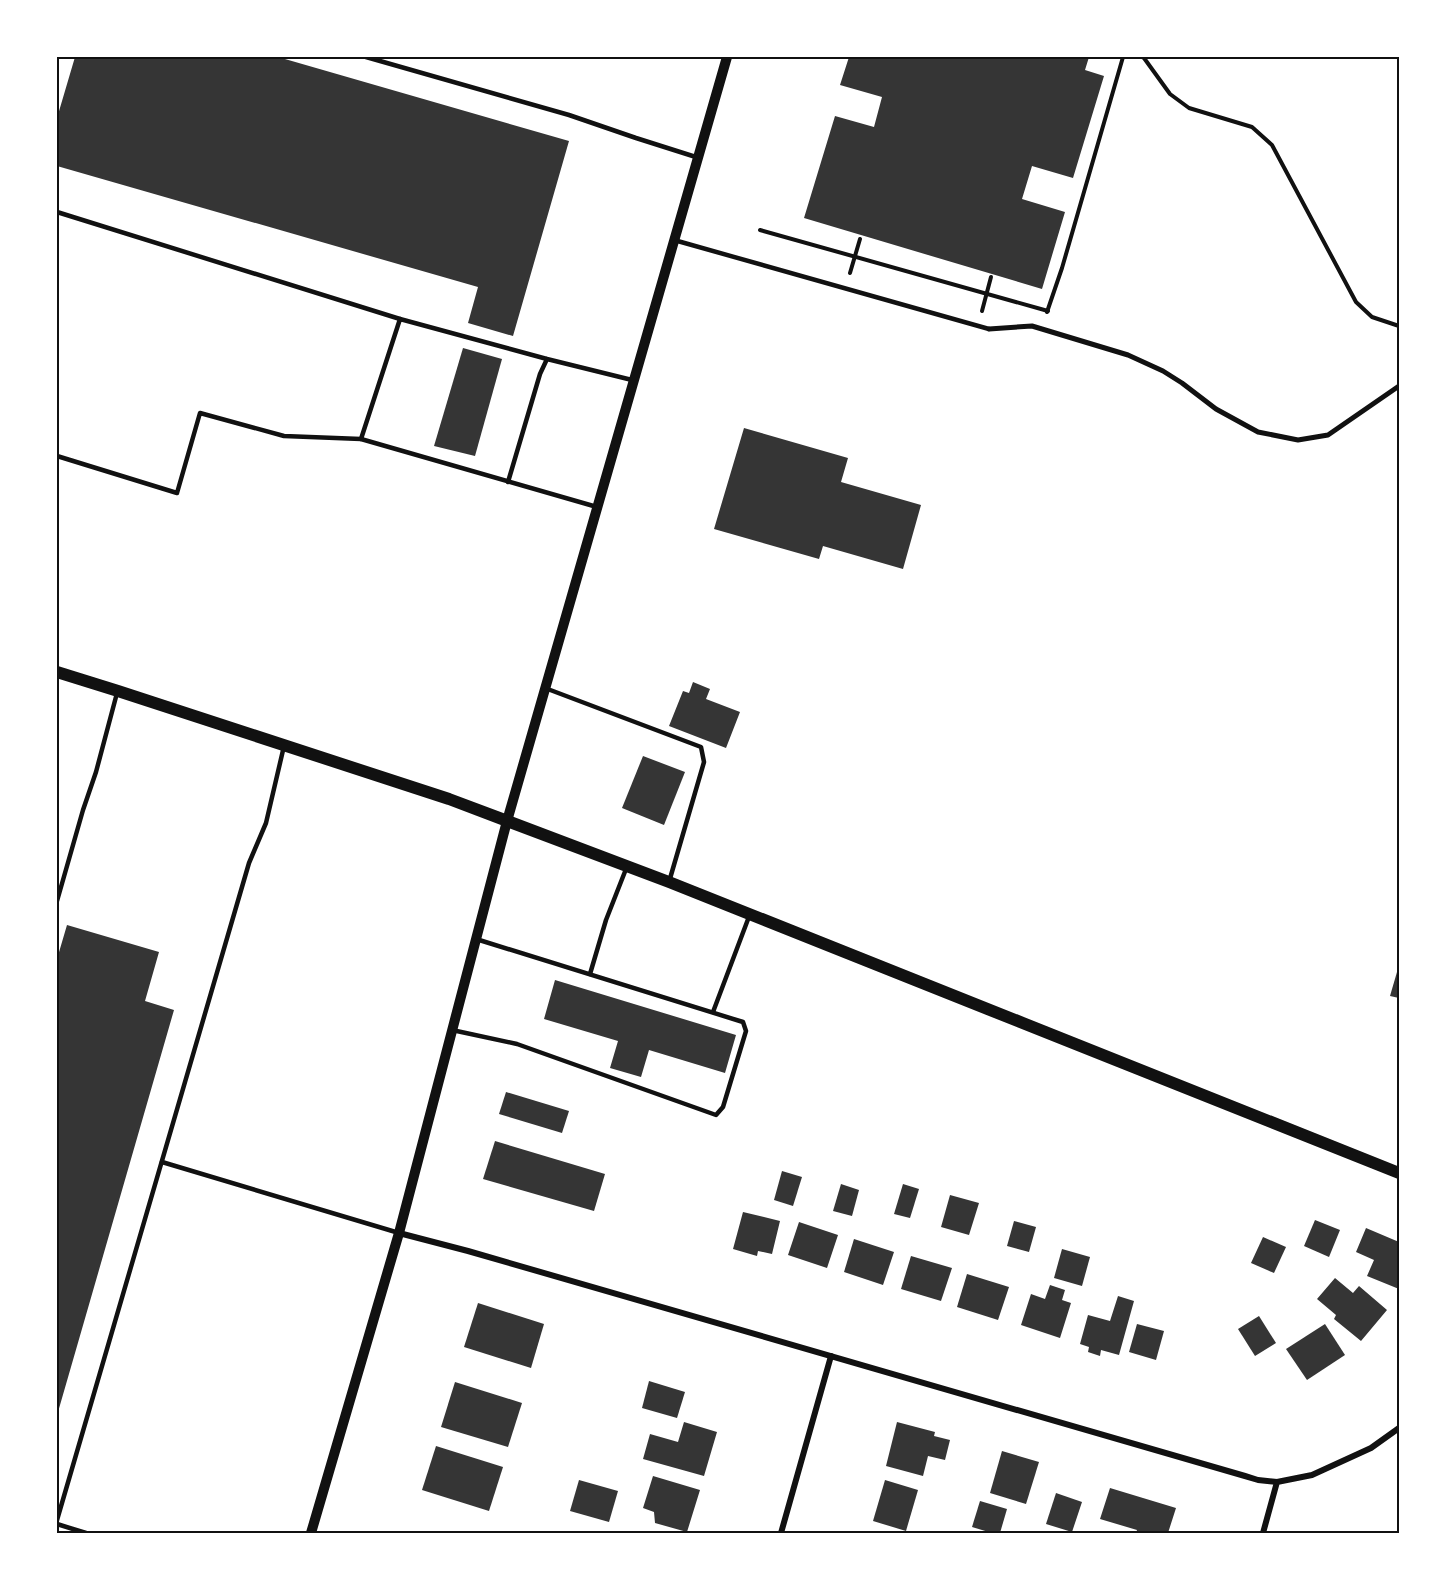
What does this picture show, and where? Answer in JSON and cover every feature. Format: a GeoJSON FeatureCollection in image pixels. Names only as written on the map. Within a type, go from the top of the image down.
{"type":"FeatureCollection","features":[{"type":"Feature","properties":{"kind":"main road"},"geometry":{"type":"LineString","coordinates":[[57,672],[448,799],[507,821],[669,882],[1399,1173]]}},
{"type":"Feature","properties":{"kind":"street"},"geometry":{"type":"LineString","coordinates":[[311,1533],[399,1233],[544,688],[727,57]]}},
{"type":"Feature","properties":{"kind":"street"},"geometry":{"type":"LineString","coordinates":[[988,329],[1032,326],[1128,354],[1173,377],[1216,409],[1257,432],[1298,440],[1328,435],[1399,386]]}},
{"type":"Feature","properties":{"kind":"street"},"geometry":{"type":"LineString","coordinates":[[399,1233],[1258,1480],[1277,1482],[1312,1475],[1371,1448],[1399,1428]]}},
{"type":"Feature","properties":{"kind":"street"},"geometry":{"type":"LineString","coordinates":[[781,1533],[831,1356]]}},
{"type":"Feature","properties":{"kind":"street"},"geometry":{"type":"LineString","coordinates":[[1263,1533],[1277,1482]]}},
{"type":"Feature","properties":{"kind":"lane"},"geometry":{"type":"LineString","coordinates":[[366,57],[570,115],[699,158]]}},
{"type":"Feature","properties":{"kind":"lane"},"geometry":{"type":"LineString","coordinates":[[57,212],[400,318],[634,381]]}},
{"type":"Feature","properties":{"kind":"lane"},"geometry":{"type":"LineString","coordinates":[[674,240],[988,329]]}},
{"type":"Feature","properties":{"kind":"lane"},"geometry":{"type":"LineString","coordinates":[[361,439],[400,318]]}},
{"type":"Feature","properties":{"kind":"lane"},"geometry":{"type":"LineString","coordinates":[[508,482],[540,374],[547,359]]}},
{"type":"Feature","properties":{"kind":"lane"},"geometry":{"type":"LineString","coordinates":[[57,456],[177,493],[200,413],[284,436],[361,439],[597,507]]}},
{"type":"Feature","properties":{"kind":"lane"},"geometry":{"type":"LineString","coordinates":[[544,688],[701,747],[704,762],[669,882]]}},
{"type":"Feature","properties":{"kind":"lane"},"geometry":{"type":"LineString","coordinates":[[57,901],[118,691]]}},
{"type":"Feature","properties":{"kind":"lane"},"geometry":{"type":"LineString","coordinates":[[86,1533],[57,1522],[249,863],[266,823],[284,746]]}},
{"type":"Feature","properties":{"kind":"lane"},"geometry":{"type":"LineString","coordinates":[[590,974],[606,920],[627,866]]}},
{"type":"Feature","properties":{"kind":"lane"},"geometry":{"type":"LineString","coordinates":[[713,1012],[750,914]]}},
{"type":"Feature","properties":{"kind":"lane"},"geometry":{"type":"LineString","coordinates":[[452,1030],[517,1044],[716,1115],[723,1107],[746,1031],[743,1022],[476,939]]}},
{"type":"Feature","properties":{"kind":"lane"},"geometry":{"type":"LineString","coordinates":[[162,1162],[399,1233]]}},
{"type":"Feature","properties":{"kind":"path"},"geometry":{"type":"LineString","coordinates":[[1043,330],[1122,57]]}},
{"type":"Feature","properties":{"kind":"path"},"geometry":{"type":"LineString","coordinates":[[1142,57],[1170,94],[1190,108],[1252,128],[1272,145],[1356,302],[1372,317],[1399,326]]}},
{"type":"Feature","properties":{"kind":"path"},"geometry":{"type":"LineString","coordinates":[[760,230],[1048,311]]}},
{"type":"Feature","properties":{"kind":"path"},"geometry":{"type":"LineString","coordinates":[[846,289],[860,239]]}},
{"type":"Feature","properties":{"kind":"path"},"geometry":{"type":"LineString","coordinates":[[977,326],[991,277]]}},
{"type":"Feature","properties":{"kind":"building"},"geometry":{"type":"Polygon","coordinates":[[[75,57],[278,57],[569,141],[513,336],[468,323],[478,287],[57,166],[57,118],[75,57]]]}},
{"type":"Feature","properties":{"kind":"building"},"geometry":{"type":"Polygon","coordinates":[[[849,57],[1089,57],[1085,70],[1104,76],[1073,178],[1032,166],[1022,199],[1065,212],[1042,289],[804,218],[835,116],[874,127],[882,97],[840,85],[849,57]]]}},
{"type":"Feature","properties":{"kind":"building"},"geometry":{"type":"Polygon","coordinates":[[[463,348],[502,359],[475,456],[434,446],[463,348]]]}},
{"type":"Feature","properties":{"kind":"building"},"geometry":{"type":"Polygon","coordinates":[[[744,428],[848,458],[841,482],[921,505],[903,569],[823,546],[819,559],[714,529],[744,428]]]}},
{"type":"Feature","properties":{"kind":"building"},"geometry":{"type":"Polygon","coordinates":[[[693,682],[710,689],[706,699],[740,712],[726,748],[669,726],[683,691],[689,693],[693,682]]]}},
{"type":"Feature","properties":{"kind":"building"},"geometry":{"type":"Polygon","coordinates":[[[643,756],[685,772],[664,825],[622,808],[643,756]]]}},
{"type":"Feature","properties":{"kind":"building"},"geometry":{"type":"Polygon","coordinates":[[[67,925],[159,952],[145,1001],[174,1010],[58,1412],[57,959],[67,925]]]}},
{"type":"Feature","properties":{"kind":"building"},"geometry":{"type":"Polygon","coordinates":[[[1397,972],[1399,972],[1399,998],[1390,996],[1397,972]]]}},
{"type":"Feature","properties":{"kind":"building"},"geometry":{"type":"Polygon","coordinates":[[[555,980],[736,1035],[725,1073],[649,1050],[641,1077],[610,1068],[618,1041],[544,1019],[555,980]]]}},
{"type":"Feature","properties":{"kind":"building"},"geometry":{"type":"Polygon","coordinates":[[[506,1092],[569,1111],[562,1133],[499,1114],[506,1092]]]}},
{"type":"Feature","properties":{"kind":"building"},"geometry":{"type":"Polygon","coordinates":[[[495,1141],[605,1174],[594,1211],[483,1179],[495,1141]]]}},
{"type":"Feature","properties":{"kind":"building"},"geometry":{"type":"Polygon","coordinates":[[[782,1171],[802,1177],[793,1206],[774,1200],[782,1171]]]}},
{"type":"Feature","properties":{"kind":"building"},"geometry":{"type":"Polygon","coordinates":[[[841,1184],[859,1190],[852,1216],[833,1211],[841,1184]]]}},
{"type":"Feature","properties":{"kind":"building"},"geometry":{"type":"Polygon","coordinates":[[[903,1184],[919,1189],[910,1218],[894,1214],[903,1184]]]}},
{"type":"Feature","properties":{"kind":"building"},"geometry":{"type":"Polygon","coordinates":[[[950,1195],[979,1203],[969,1235],[941,1227],[950,1195]]]}},
{"type":"Feature","properties":{"kind":"building"},"geometry":{"type":"Polygon","coordinates":[[[743,1212],[780,1221],[772,1254],[758,1251],[757,1256],[733,1249],[743,1212]]]}},
{"type":"Feature","properties":{"kind":"building"},"geometry":{"type":"Polygon","coordinates":[[[1315,1220],[1340,1230],[1329,1257],[1304,1246],[1315,1220]]]}},
{"type":"Feature","properties":{"kind":"building"},"geometry":{"type":"Polygon","coordinates":[[[1014,1221],[1036,1227],[1029,1252],[1007,1246],[1014,1221]]]}},
{"type":"Feature","properties":{"kind":"building"},"geometry":{"type":"Polygon","coordinates":[[[799,1222],[838,1235],[827,1268],[788,1255],[799,1222]]]}},
{"type":"Feature","properties":{"kind":"building"},"geometry":{"type":"Polygon","coordinates":[[[1366,1228],[1399,1242],[1399,1289],[1367,1276],[1374,1260],[1356,1252],[1366,1228]]]}},
{"type":"Feature","properties":{"kind":"building"},"geometry":{"type":"Polygon","coordinates":[[[1263,1237],[1286,1247],[1274,1273],[1251,1263],[1263,1237]]]}},
{"type":"Feature","properties":{"kind":"building"},"geometry":{"type":"Polygon","coordinates":[[[854,1239],[894,1252],[883,1285],[844,1272],[854,1239]]]}},
{"type":"Feature","properties":{"kind":"building"},"geometry":{"type":"Polygon","coordinates":[[[1062,1249],[1090,1257],[1082,1286],[1054,1278],[1062,1249]]]}},
{"type":"Feature","properties":{"kind":"building"},"geometry":{"type":"Polygon","coordinates":[[[911,1256],[952,1268],[941,1301],[901,1289],[911,1256]]]}},
{"type":"Feature","properties":{"kind":"building"},"geometry":{"type":"Polygon","coordinates":[[[967,1274],[1009,1287],[998,1320],[957,1307],[967,1274]]]}},
{"type":"Feature","properties":{"kind":"building"},"geometry":{"type":"Polygon","coordinates":[[[1335,1278],[1353,1293],[1359,1286],[1387,1310],[1361,1341],[1334,1319],[1336,1315],[1317,1299],[1335,1278]]]}},
{"type":"Feature","properties":{"kind":"building"},"geometry":{"type":"Polygon","coordinates":[[[1050,1285],[1065,1290],[1062,1300],[1071,1303],[1060,1338],[1021,1325],[1031,1294],[1045,1299],[1050,1285]]]}},
{"type":"Feature","properties":{"kind":"building"},"geometry":{"type":"Polygon","coordinates":[[[1118,1296],[1134,1301],[1119,1355],[1101,1350],[1100,1356],[1088,1352],[1089,1347],[1080,1344],[1088,1315],[1110,1321],[1118,1296]]]}},
{"type":"Feature","properties":{"kind":"building"},"geometry":{"type":"Polygon","coordinates":[[[478,1303],[544,1324],[531,1368],[464,1347],[478,1303]]]}},
{"type":"Feature","properties":{"kind":"building"},"geometry":{"type":"Polygon","coordinates":[[[1259,1316],[1276,1343],[1255,1356],[1238,1329],[1259,1316]]]}},
{"type":"Feature","properties":{"kind":"building"},"geometry":{"type":"Polygon","coordinates":[[[1137,1324],[1164,1331],[1156,1360],[1129,1352],[1137,1324]]]}},
{"type":"Feature","properties":{"kind":"building"},"geometry":{"type":"Polygon","coordinates":[[[1325,1324],[1345,1355],[1307,1380],[1286,1349],[1325,1324]]]}},
{"type":"Feature","properties":{"kind":"building"},"geometry":{"type":"Polygon","coordinates":[[[649,1381],[685,1392],[677,1418],[642,1408],[649,1381]]]}},
{"type":"Feature","properties":{"kind":"building"},"geometry":{"type":"Polygon","coordinates":[[[455,1382],[522,1403],[508,1447],[441,1427],[455,1382]]]}},
{"type":"Feature","properties":{"kind":"building"},"geometry":{"type":"Polygon","coordinates":[[[684,1422],[717,1432],[704,1476],[643,1459],[650,1434],[678,1442],[684,1422]]]}},
{"type":"Feature","properties":{"kind":"building"},"geometry":{"type":"Polygon","coordinates":[[[897,1422],[935,1432],[934,1436],[950,1440],[945,1460],[928,1456],[923,1476],[886,1466],[897,1422]]]}},
{"type":"Feature","properties":{"kind":"building"},"geometry":{"type":"Polygon","coordinates":[[[436,1446],[503,1467],[489,1511],[422,1490],[436,1446]]]}},
{"type":"Feature","properties":{"kind":"building"},"geometry":{"type":"Polygon","coordinates":[[[1002,1451],[1039,1462],[1026,1504],[990,1493],[1002,1451]]]}},
{"type":"Feature","properties":{"kind":"building"},"geometry":{"type":"Polygon","coordinates":[[[653,1476],[700,1490],[687,1532],[655,1523],[654,1512],[643,1508],[653,1476]]]}},
{"type":"Feature","properties":{"kind":"building"},"geometry":{"type":"Polygon","coordinates":[[[579,1480],[618,1491],[609,1522],[570,1511],[579,1480]]]}},
{"type":"Feature","properties":{"kind":"building"},"geometry":{"type":"Polygon","coordinates":[[[885,1480],[918,1490],[906,1531],[873,1521],[885,1480]]]}},
{"type":"Feature","properties":{"kind":"building"},"geometry":{"type":"Polygon","coordinates":[[[1110,1488],[1176,1508],[1168,1533],[1136,1533],[1137,1530],[1100,1519],[1110,1488]]]}},
{"type":"Feature","properties":{"kind":"building"},"geometry":{"type":"Polygon","coordinates":[[[1056,1493],[1082,1502],[1072,1532],[1046,1524],[1056,1493]]]}},
{"type":"Feature","properties":{"kind":"building"},"geometry":{"type":"Polygon","coordinates":[[[980,1501],[1007,1509],[1000,1533],[972,1527],[980,1501]]]}}]}
